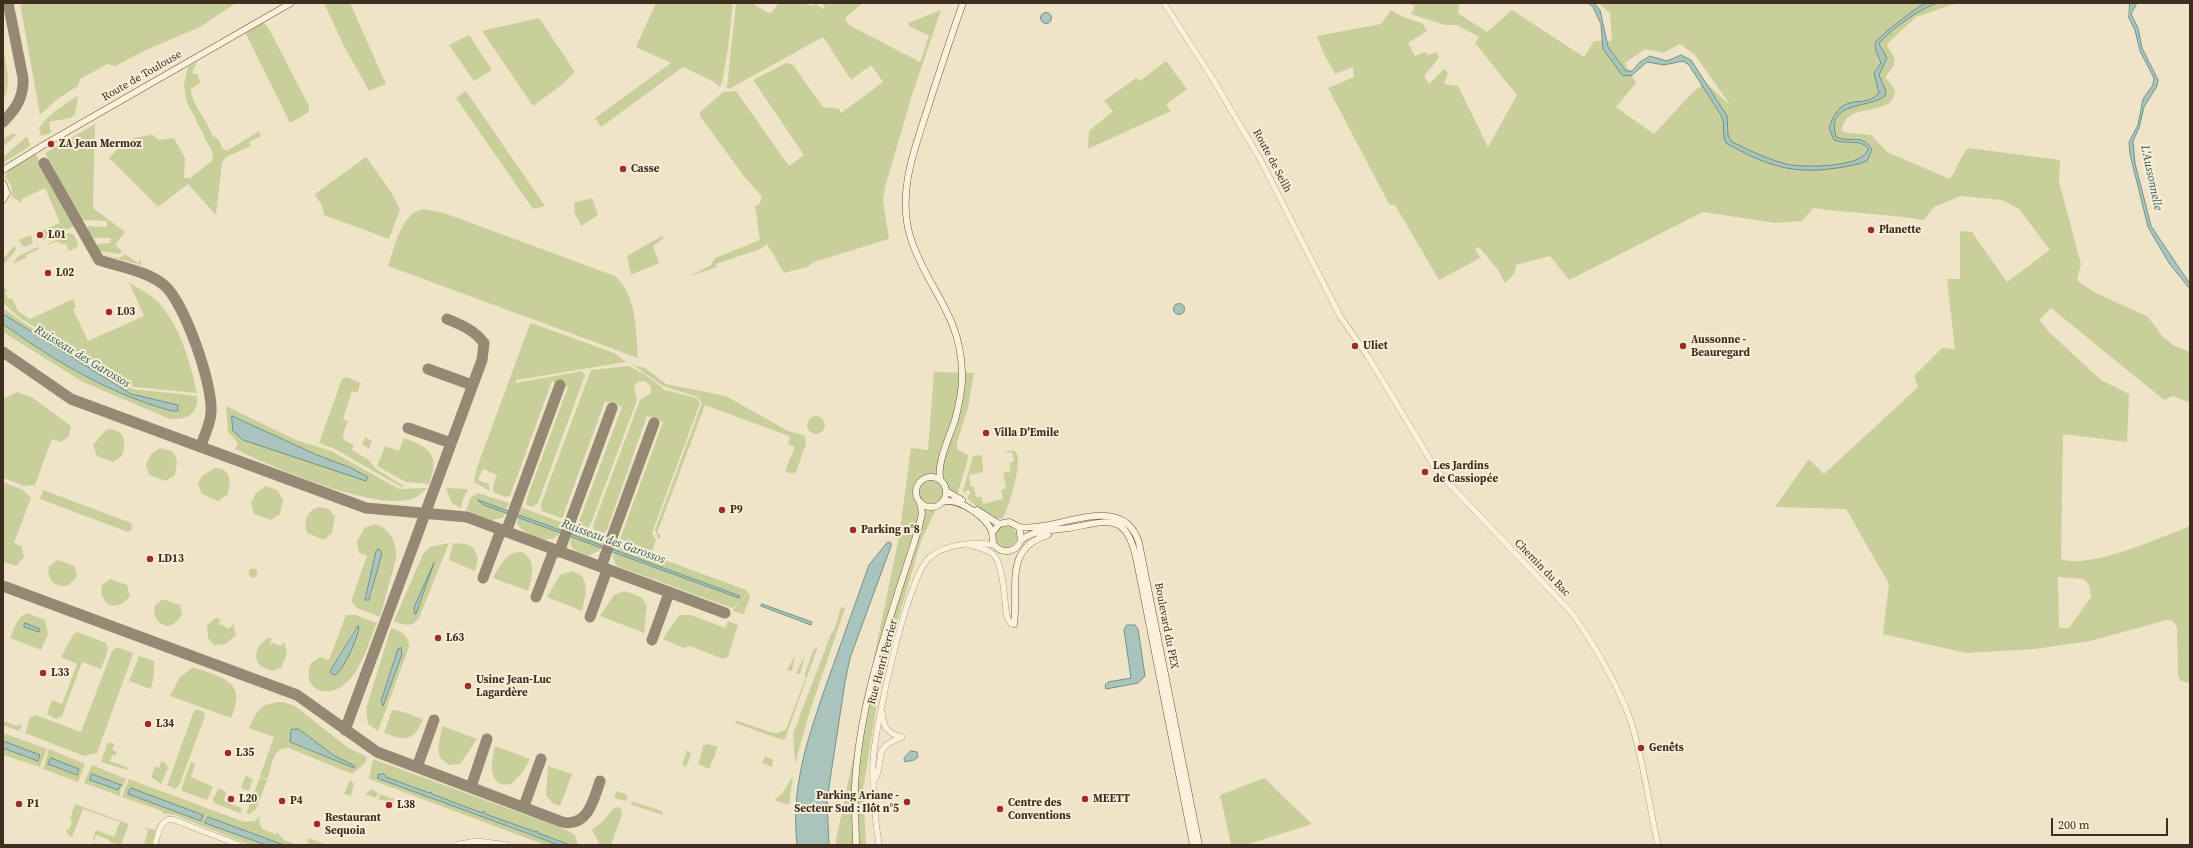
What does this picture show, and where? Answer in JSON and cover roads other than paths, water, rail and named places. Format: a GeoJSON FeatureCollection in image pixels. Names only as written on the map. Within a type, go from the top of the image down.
{"type":"FeatureCollection","features":[{"type":"Feature","properties":{"kind":"main road","name":"Route de Toulouse"},"geometry":{"type":"LineString","coordinates":[[4,171],[291,3]]}},
{"type":"Feature","properties":{"kind":"main road"},"geometry":{"type":"LineString","coordinates":[[963,3],[915,148],[906,190],[906,206],[910,238],[922,267],[952,321],[961,355],[962,374],[960,397],[943,456],[940,473],[941,481],[946,491],[999,524]]}},
{"type":"Feature","properties":{"kind":"main road"},"geometry":{"type":"LineString","coordinates":[[3,183],[7,193],[3,200]]}},
{"type":"Feature","properties":{"kind":"main road"},"geometry":{"type":"LineString","coordinates":[[852,845],[857,763],[867,704],[884,639],[919,527],[922,513],[920,502],[916,495],[916,489],[921,481],[929,477],[935,471],[943,456]]}},
{"type":"Feature","properties":{"kind":"main road"},"geometry":{"type":"LineString","coordinates":[[929,477],[941,481]]}},
{"type":"Feature","properties":{"kind":"main road"},"geometry":{"type":"LineString","coordinates":[[943,502],[946,491]]}},
{"type":"Feature","properties":{"kind":"main road"},"geometry":{"type":"LineString","coordinates":[[919,527],[926,514],[934,507],[951,500],[962,504],[980,517],[992,533],[994,545],[1001,550],[1008,551],[1018,546],[1021,540],[1019,527],[1009,522],[999,524],[992,533]]}},
{"type":"Feature","properties":{"kind":"main road"},"geometry":{"type":"LineString","coordinates":[[920,502],[926,506],[934,507]]}},
{"type":"Feature","properties":{"kind":"main road","name":"Boulevard du PEX"},"geometry":{"type":"LineString","coordinates":[[1019,527],[1037,527],[1106,515],[1122,520],[1135,532],[1141,550],[1198,845]]}},
{"type":"Feature","properties":{"kind":"main road","name":"Boulevard du PEX"},"geometry":{"type":"LineString","coordinates":[[1021,540],[1035,534],[1095,522],[1108,522],[1125,530],[1132,543],[1193,845]]}},
{"type":"Feature","properties":{"kind":"main road"},"geometry":{"type":"LineString","coordinates":[[1012,624],[1016,567],[1022,551],[1040,537],[1070,528]]}},
{"type":"Feature","properties":{"kind":"main road"},"geometry":{"type":"LineString","coordinates":[[855,805],[856,845]]}},
{"type":"Feature","properties":{"kind":"street","name":"Route de Seilh"},"geometry":{"type":"LineString","coordinates":[[1164,3],[1211,76],[1260,159],[1337,309],[1352,334]]}},
{"type":"Feature","properties":{"kind":"street","name":"Chemin du Bac"},"geometry":{"type":"LineString","coordinates":[[1352,334],[1370,358],[1437,471],[1571,612],[1587,636],[1625,705],[1632,725],[1658,845]]}},
{"type":"Feature","properties":{"kind":"street","name":"Rue Henri Perrier"},"geometry":{"type":"LineString","coordinates":[[879,845],[873,764],[876,736],[884,694],[896,646],[919,572],[924,563],[930,557],[948,547],[979,543],[994,545]]}},
{"type":"Feature","properties":{"kind":"street"},"geometry":{"type":"LineString","coordinates":[[967,545],[986,550],[997,558],[1000,567],[1007,617],[1012,624]]}},
{"type":"Feature","properties":{"kind":"street"},"geometry":{"type":"LineString","coordinates":[[874,781],[882,749],[886,744],[902,737],[891,734],[884,726],[884,694]]}},
{"type":"Feature","properties":{"kind":"street"},"geometry":{"type":"LineString","coordinates":[[155,845],[160,826],[165,821],[172,819],[239,845]]}},
{"type":"Feature","properties":{"kind":"street"},"geometry":{"type":"LineString","coordinates":[[455,845],[477,841],[507,845]]}},
{"type":"Feature","properties":{"kind":"water"},"geometry":{"type":"Polygon","coordinates":[[[1588,3],[1594,3],[1600,10],[1608,47],[1626,71],[1632,71],[1640,62],[1650,56],[1667,61],[1681,55],[1691,60],[1727,116],[1728,135],[1732,142],[1765,157],[1786,164],[1818,166],[1845,163],[1856,160],[1864,155],[1868,149],[1861,144],[1834,140],[1829,128],[1834,116],[1840,108],[1847,104],[1873,98],[1879,93],[1874,73],[1881,63],[1875,47],[1875,44],[1879,38],[1915,9],[1927,3],[1938,3],[1924,9],[1906,20],[1889,33],[1879,44],[1887,58],[1879,75],[1886,91],[1885,96],[1878,100],[1850,108],[1842,112],[1837,117],[1834,125],[1836,137],[1864,141],[1872,150],[1867,161],[1837,168],[1806,170],[1792,169],[1766,162],[1740,151],[1726,143],[1721,115],[1689,65],[1683,61],[1664,65],[1647,62],[1632,75],[1623,76],[1603,49],[1601,24],[1593,7],[1588,3]]]}},
{"type":"Feature","properties":{"kind":"water"},"geometry":{"type":"Polygon","coordinates":[[[2130,3],[2137,3],[2131,14],[2138,28],[2142,48],[2158,80],[2157,86],[2144,107],[2139,128],[2133,141],[2135,163],[2151,226],[2190,284],[2190,289],[2169,263],[2148,227],[2130,154],[2129,142],[2138,125],[2143,99],[2153,85],[2154,78],[2140,51],[2135,30],[2129,18],[2130,3]]]}},
{"type":"Feature","properties":{"kind":"water"},"geometry":{"type":"Polygon","coordinates":[[[1046,12],[1050,14],[1052,18],[1050,22],[1046,24],[1042,22],[1040,18],[1042,14],[1046,12]]]}},
{"type":"Feature","properties":{"kind":"water"},"geometry":{"type":"Polygon","coordinates":[[[1177,304],[1181,304],[1183,305],[1183,313],[1177,314],[1174,311],[1174,307],[1177,304]]]}},
{"type":"Feature","properties":{"kind":"water"},"geometry":{"type":"Polygon","coordinates":[[[3,314],[131,394],[178,405],[178,411],[172,411],[132,398],[74,370],[3,324],[3,314]]]}},
{"type":"Feature","properties":{"kind":"water"},"geometry":{"type":"Polygon","coordinates":[[[232,416],[317,455],[349,467],[368,477],[366,481],[243,440],[233,431],[232,416]]]}},
{"type":"Feature","properties":{"kind":"water"},"geometry":{"type":"Polygon","coordinates":[[[478,500],[740,596],[739,598],[484,505],[478,500]]]}},
{"type":"Feature","properties":{"kind":"water"},"geometry":{"type":"Polygon","coordinates":[[[888,542],[891,543],[891,546],[850,658],[845,682],[827,800],[829,845],[797,845],[796,804],[798,785],[811,729],[869,565],[888,542]]]}},
{"type":"Feature","properties":{"kind":"water"},"geometry":{"type":"Polygon","coordinates":[[[379,549],[382,553],[369,600],[365,600],[376,551],[379,549]]]}},
{"type":"Feature","properties":{"kind":"water"},"geometry":{"type":"Polygon","coordinates":[[[434,563],[416,614],[415,614],[414,608],[434,563]]]}},
{"type":"Feature","properties":{"kind":"water"},"geometry":{"type":"Polygon","coordinates":[[[762,604],[812,622],[811,625],[761,606],[762,604]]]}},
{"type":"Feature","properties":{"kind":"water"},"geometry":{"type":"Polygon","coordinates":[[[25,623],[40,629],[39,632],[24,627],[25,623]]]}},
{"type":"Feature","properties":{"kind":"water"},"geometry":{"type":"Polygon","coordinates":[[[1127,625],[1135,625],[1138,629],[1145,676],[1138,683],[1106,689],[1105,685],[1108,682],[1131,678],[1124,630],[1127,625]]]}},
{"type":"Feature","properties":{"kind":"water"},"geometry":{"type":"Polygon","coordinates":[[[358,626],[359,628],[355,640],[347,659],[336,675],[332,674],[330,672],[332,668],[358,626]]]}},
{"type":"Feature","properties":{"kind":"water"},"geometry":{"type":"Polygon","coordinates":[[[401,648],[402,654],[383,706],[381,701],[398,649],[401,648]]]}},
{"type":"Feature","properties":{"kind":"water"},"geometry":{"type":"Polygon","coordinates":[[[299,729],[333,755],[355,766],[354,768],[290,742],[291,730],[299,729]]]}},
{"type":"Feature","properties":{"kind":"water"},"geometry":{"type":"Polygon","coordinates":[[[3,741],[40,755],[38,761],[3,748],[3,741]]]}},
{"type":"Feature","properties":{"kind":"water"},"geometry":{"type":"Polygon","coordinates":[[[911,751],[917,752],[918,757],[914,760],[905,762],[904,758],[911,751]]]}},
{"type":"Feature","properties":{"kind":"water"},"geometry":{"type":"Polygon","coordinates":[[[51,758],[79,769],[77,775],[48,764],[51,758]]]}},
{"type":"Feature","properties":{"kind":"water"},"geometry":{"type":"Polygon","coordinates":[[[92,774],[121,785],[118,790],[90,780],[92,774]]]}},
{"type":"Feature","properties":{"kind":"water"},"geometry":{"type":"Polygon","coordinates":[[[384,774],[386,777],[429,793],[431,792],[432,794],[482,813],[484,811],[485,814],[536,832],[537,831],[538,833],[570,845],[559,845],[377,778],[379,777],[378,775],[384,774]]]}},
{"type":"Feature","properties":{"kind":"water"},"geometry":{"type":"Polygon","coordinates":[[[131,788],[203,815],[201,821],[128,794],[131,788]]]}},
{"type":"Feature","properties":{"kind":"water"},"geometry":{"type":"Polygon","coordinates":[[[208,817],[284,845],[266,845],[205,823],[208,817]]]}},
{"type":"Feature","properties":{"kind":"place","name":"ZA Jean Mermoz"},"geometry":{"type":"Point","coordinates":[51,144]}},
{"type":"Feature","properties":{"kind":"place","name":"Casse"},"geometry":{"type":"Point","coordinates":[623,169]}},
{"type":"Feature","properties":{"kind":"place","name":"Planette"},"geometry":{"type":"Point","coordinates":[1871,230]}},
{"type":"Feature","properties":{"kind":"place","name":"L01"},"geometry":{"type":"Point","coordinates":[40,235]}},
{"type":"Feature","properties":{"kind":"place","name":"L02"},"geometry":{"type":"Point","coordinates":[48,273]}},
{"type":"Feature","properties":{"kind":"place","name":"L03"},"geometry":{"type":"Point","coordinates":[109,312]}},
{"type":"Feature","properties":{"kind":"place","name":"Uliet"},"geometry":{"type":"Point","coordinates":[1355,346]}},
{"type":"Feature","properties":{"kind":"place","name":"Aussonne - Beauregard"},"geometry":{"type":"Point","coordinates":[1683,346]}},
{"type":"Feature","properties":{"kind":"place","name":"Villa D'Emile"},"geometry":{"type":"Point","coordinates":[986,433]}},
{"type":"Feature","properties":{"kind":"place","name":"Les Jardins de Cassiopée"},"geometry":{"type":"Point","coordinates":[1425,472]}},
{"type":"Feature","properties":{"kind":"place","name":"P9"},"geometry":{"type":"Point","coordinates":[722,510]}},
{"type":"Feature","properties":{"kind":"place","name":"Parking n°8"},"geometry":{"type":"Point","coordinates":[853,530]}},
{"type":"Feature","properties":{"kind":"place","name":"LD13"},"geometry":{"type":"Point","coordinates":[150,559]}},
{"type":"Feature","properties":{"kind":"place","name":"L63"},"geometry":{"type":"Point","coordinates":[438,638]}},
{"type":"Feature","properties":{"kind":"place","name":"L33"},"geometry":{"type":"Point","coordinates":[43,673]}},
{"type":"Feature","properties":{"kind":"place","name":"Usine Jean-Luc Lagardère"},"geometry":{"type":"Point","coordinates":[468,686]}},
{"type":"Feature","properties":{"kind":"place","name":"L34"},"geometry":{"type":"Point","coordinates":[148,724]}},
{"type":"Feature","properties":{"kind":"place","name":"Genêts"},"geometry":{"type":"Point","coordinates":[1641,748]}},
{"type":"Feature","properties":{"kind":"place","name":"L35"},"geometry":{"type":"Point","coordinates":[228,753]}},
{"type":"Feature","properties":{"kind":"place","name":"L20"},"geometry":{"type":"Point","coordinates":[231,799]}},
{"type":"Feature","properties":{"kind":"place","name":"MEETT"},"geometry":{"type":"Point","coordinates":[1085,799]}},
{"type":"Feature","properties":{"kind":"place","name":"P4"},"geometry":{"type":"Point","coordinates":[282,801]}},
{"type":"Feature","properties":{"kind":"place","name":"Parking Ariane - Secteur Sud : Ilôt n°5"},"geometry":{"type":"Point","coordinates":[907,802]}},
{"type":"Feature","properties":{"kind":"place","name":"P1"},"geometry":{"type":"Point","coordinates":[19,804]}},
{"type":"Feature","properties":{"kind":"place","name":"L38"},"geometry":{"type":"Point","coordinates":[389,805]}},
{"type":"Feature","properties":{"kind":"place","name":"Centre des Conventions"},"geometry":{"type":"Point","coordinates":[1000,809]}},
{"type":"Feature","properties":{"kind":"place","name":"Restaurant Sequoia"},"geometry":{"type":"Point","coordinates":[317,824]}},
{"type":"Feature","properties":{"kind":"water label","name":"L'Aussonnelle"},"geometry":{"type":"Point","coordinates":[2151,178]}},
{"type":"Feature","properties":{"kind":"water label","name":"Ruisseau des Garossos"},"geometry":{"type":"Point","coordinates":[82,357]}},
{"type":"Feature","properties":{"kind":"water label","name":"Ruisseau des Garossos"},"geometry":{"type":"Point","coordinates":[613,542]}}]}
